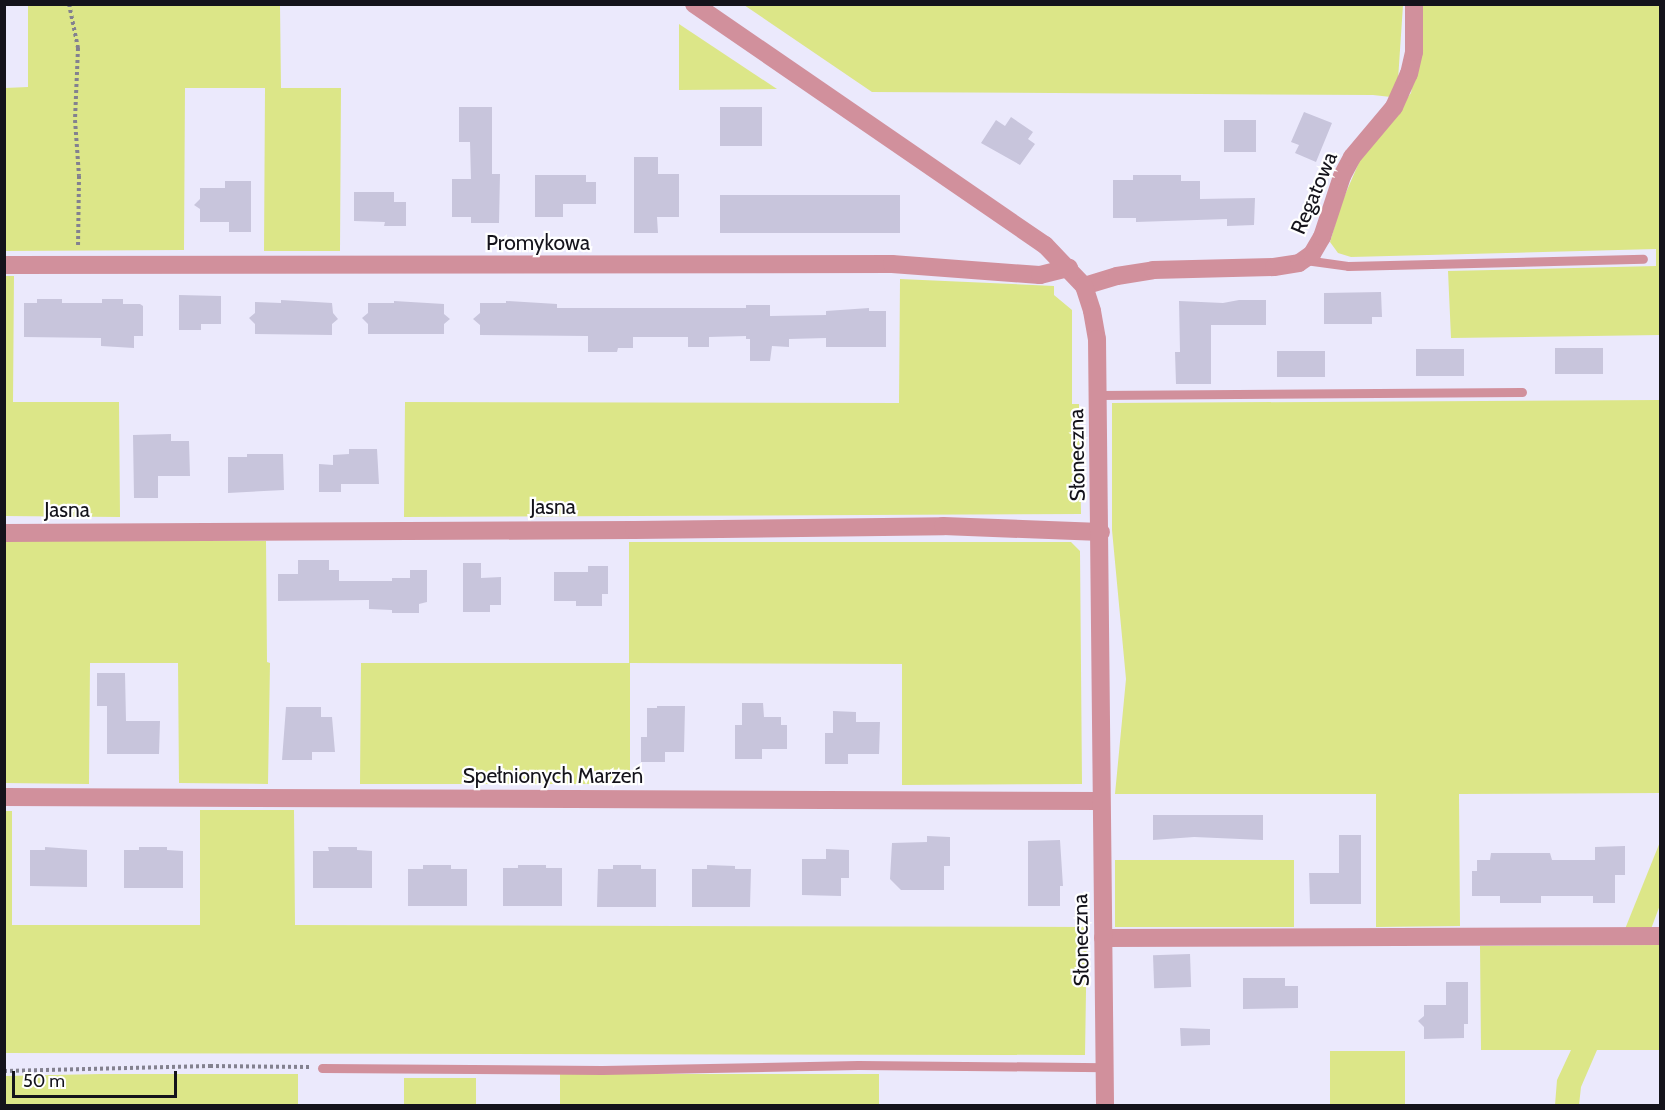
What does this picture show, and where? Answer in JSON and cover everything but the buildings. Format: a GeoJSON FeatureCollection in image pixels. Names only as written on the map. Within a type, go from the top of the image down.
{"type":"FeatureCollection","features":[{"type":"Feature","properties":{"kind":"street","name":"Słoneczna"},"geometry":{"type":"LineString","coordinates":[[694,4],[1046,245],[1070,268],[1084,286],[1092,311],[1097,339],[1101,532],[1101,801],[1105,1106]]}},
{"type":"Feature","properties":{"kind":"street","name":"Regatowa"},"geometry":{"type":"LineString","coordinates":[[1084,286],[1117,276],[1153,270],[1274,267],[1305,260],[1312,254],[1323,237],[1342,176],[1352,157],[1394,107],[1402,91],[1414,52],[1414,4]]}},
{"type":"Feature","properties":{"kind":"street","name":"Promykowa"},"geometry":{"type":"LineString","coordinates":[[4,265],[892,264],[1040,275],[1070,268]]}},
{"type":"Feature","properties":{"kind":"street","name":"Jasna"},"geometry":{"type":"LineString","coordinates":[[4,533],[943,526],[1101,532]]}},
{"type":"Feature","properties":{"kind":"street","name":"Spełnionych Marzeń"},"geometry":{"type":"LineString","coordinates":[[4,797],[1101,801]]}},
{"type":"Feature","properties":{"kind":"street"},"geometry":{"type":"LineString","coordinates":[[1103,938],[1660,936]]}},
{"type":"Feature","properties":{"kind":"lane"},"geometry":{"type":"LineString","coordinates":[[1305,260],[1348,266],[1643,259]]}},
{"type":"Feature","properties":{"kind":"lane"},"geometry":{"type":"LineString","coordinates":[[1098,395],[1522,392]]}},
{"type":"Feature","properties":{"kind":"lane"},"geometry":{"type":"LineString","coordinates":[[322,1068],[603,1070],[858,1065],[1105,1067]]}},
{"type":"Feature","properties":{"kind":"path"},"geometry":{"type":"LineString","coordinates":[[69,4],[78,48],[75,120],[80,176],[77,265]]}},
{"type":"Feature","properties":{"kind":"path"},"geometry":{"type":"LineString","coordinates":[[4,1071],[210,1066],[322,1068]]}},
{"type":"Feature","properties":{"kind":"green space"},"geometry":{"type":"Polygon","coordinates":[[[28,5],[280,5],[281,88],[341,88],[340,251],[264,251],[265,88],[185,88],[184,250],[5,251],[5,88],[28,87],[28,5]]]}},
{"type":"Feature","properties":{"kind":"green space"},"geometry":{"type":"Polygon","coordinates":[[[744,5],[1403,5],[1398,80],[1391,97],[1373,95],[872,92],[744,5]]]}},
{"type":"Feature","properties":{"kind":"green space"},"geometry":{"type":"Polygon","coordinates":[[[1419,5],[1660,5],[1660,335],[1451,338],[1448,271],[1656,266],[1656,249],[1351,257],[1338,253],[1330,242],[1341,204],[1361,158],[1411,93],[1416,65],[1419,5]]]}},
{"type":"Feature","properties":{"kind":"green space"},"geometry":{"type":"Polygon","coordinates":[[[679,24],[777,89],[679,90],[679,24]]]}},
{"type":"Feature","properties":{"kind":"green space"},"geometry":{"type":"Polygon","coordinates":[[[4,276],[14,276],[13,402],[119,402],[120,517],[5,516],[4,276]]]}},
{"type":"Feature","properties":{"kind":"green space"},"geometry":{"type":"Polygon","coordinates":[[[900,279],[1054,286],[1054,295],[1072,310],[1072,404],[1079,404],[1081,514],[404,517],[405,402],[899,403],[900,279]]]}},
{"type":"Feature","properties":{"kind":"green space"},"geometry":{"type":"Polygon","coordinates":[[[1660,400],[1660,793],[1459,794],[1460,926],[1376,927],[1376,794],[1115,794],[1126,679],[1112,530],[1112,403],[1660,400]]]}},
{"type":"Feature","properties":{"kind":"green space"},"geometry":{"type":"Polygon","coordinates":[[[5,541],[266,541],[267,662],[270,663],[268,784],[179,783],[178,663],[90,663],[89,784],[5,783],[5,541]]]}},
{"type":"Feature","properties":{"kind":"green space"},"geometry":{"type":"Polygon","coordinates":[[[629,542],[1071,542],[1080,551],[1082,784],[902,785],[902,664],[630,663],[630,784],[360,784],[361,663],[629,663],[629,542]]]}},
{"type":"Feature","properties":{"kind":"green space"},"geometry":{"type":"Polygon","coordinates":[[[200,810],[294,810],[295,925],[1087,927],[1085,1055],[5,1053],[5,811],[12,811],[12,925],[200,925],[200,810]]]}},
{"type":"Feature","properties":{"kind":"green space"},"geometry":{"type":"Polygon","coordinates":[[[1660,842],[1660,905],[1651,929],[1625,929],[1660,842]]]}},
{"type":"Feature","properties":{"kind":"green space"},"geometry":{"type":"Polygon","coordinates":[[[1115,860],[1294,860],[1294,927],[1115,927],[1115,860]]]}},
{"type":"Feature","properties":{"kind":"green space"},"geometry":{"type":"Polygon","coordinates":[[[1660,945],[1660,1050],[1597,1050],[1581,1087],[1579,1105],[1555,1105],[1557,1080],[1571,1050],[1481,1050],[1480,946],[1660,945]]]}},
{"type":"Feature","properties":{"kind":"green space"},"geometry":{"type":"Polygon","coordinates":[[[1330,1051],[1405,1051],[1405,1105],[1330,1105],[1330,1051]]]}},
{"type":"Feature","properties":{"kind":"green space"},"geometry":{"type":"Polygon","coordinates":[[[298,1074],[298,1105],[5,1105],[5,1076],[298,1074]]]}},
{"type":"Feature","properties":{"kind":"green space"},"geometry":{"type":"Polygon","coordinates":[[[560,1074],[879,1074],[879,1105],[560,1105],[560,1074]]]}},
{"type":"Feature","properties":{"kind":"green space"},"geometry":{"type":"Polygon","coordinates":[[[404,1078],[476,1078],[476,1105],[404,1105],[404,1078]]]}}]}
